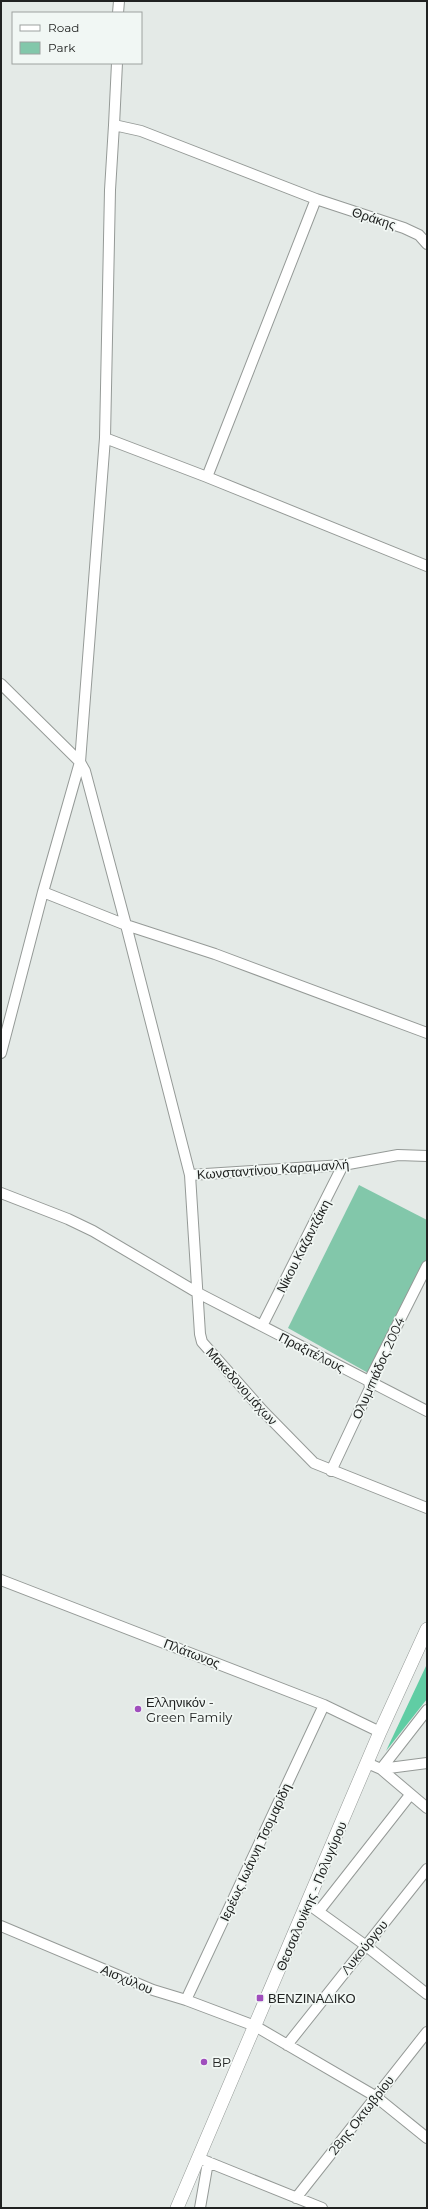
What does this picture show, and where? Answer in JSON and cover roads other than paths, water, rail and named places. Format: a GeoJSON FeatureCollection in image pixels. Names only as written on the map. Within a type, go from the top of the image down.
{"type":"FeatureCollection","features":[{"type":"Feature","properties":{"kind":"main road","name":"Θεσσαλονίκης - Πολυγύρου"},"geometry":{"type":"LineString","coordinates":[[177,2208],[203,2160],[255,2026],[380,1732],[427,1629]]}},
{"type":"Feature","properties":{"kind":"street"},"geometry":{"type":"LineString","coordinates":[[118,12],[119,1]]}},
{"type":"Feature","properties":{"kind":"street"},"geometry":{"type":"LineString","coordinates":[[1,1053],[43,892],[80,762],[105,438],[110,197],[117,64]]}},
{"type":"Feature","properties":{"kind":"street","name":"Θράκης"},"geometry":{"type":"LineString","coordinates":[[114,125],[140,131],[316,199],[409,230],[420,235],[427,244]]}},
{"type":"Feature","properties":{"kind":"street"},"geometry":{"type":"LineString","coordinates":[[207,478],[316,199]]}},
{"type":"Feature","properties":{"kind":"street"},"geometry":{"type":"LineString","coordinates":[[105,438],[427,566]]}},
{"type":"Feature","properties":{"kind":"street"},"geometry":{"type":"LineString","coordinates":[[1,684],[80,762]]}},
{"type":"Feature","properties":{"kind":"street","name":"Μακεδονομάχων"},"geometry":{"type":"LineString","coordinates":[[80,762],[85,771],[114,876],[190,1175],[200,1334],[202,1342],[263,1411],[314,1463],[427,1508]]}},
{"type":"Feature","properties":{"kind":"street"},"geometry":{"type":"LineString","coordinates":[[43,892],[126,924],[223,957],[427,1033]]}},
{"type":"Feature","properties":{"kind":"street","name":"Κωνσταντίνου Καραμανλή"},"geometry":{"type":"LineString","coordinates":[[190,1175],[343,1165],[398,1155],[427,1156]]}},
{"type":"Feature","properties":{"kind":"street","name":"Νίκου Καζαντζάκη"},"geometry":{"type":"LineString","coordinates":[[262,1326],[343,1165]]}},
{"type":"Feature","properties":{"kind":"street","name":"Πραξιτέλους"},"geometry":{"type":"LineString","coordinates":[[1,1193],[68,1219],[93,1231],[198,1293],[427,1411]]}},
{"type":"Feature","properties":{"kind":"street","name":"Ολυμπιάδος 2004"},"geometry":{"type":"LineString","coordinates":[[331,1471],[370,1388],[369,1381],[427,1266]]}},
{"type":"Feature","properties":{"kind":"street","name":"Πλάτωνος"},"geometry":{"type":"LineString","coordinates":[[1,1580],[324,1705],[380,1732]]}},
{"type":"Feature","properties":{"kind":"street","name":"Ιερέως Ιωάννη Τσομαρίδη"},"geometry":{"type":"LineString","coordinates":[[186,2000],[324,1705]]}},
{"type":"Feature","properties":{"kind":"street"},"geometry":{"type":"LineString","coordinates":[[381,1769],[427,1710]]}},
{"type":"Feature","properties":{"kind":"street"},"geometry":{"type":"LineString","coordinates":[[367,1763],[381,1769],[427,1808]]}},
{"type":"Feature","properties":{"kind":"street"},"geometry":{"type":"LineString","coordinates":[[381,1769],[427,1763]]}},
{"type":"Feature","properties":{"kind":"street"},"geometry":{"type":"LineString","coordinates":[[319,1911],[410,1795]]}},
{"type":"Feature","properties":{"kind":"street","name":"Λυκούργου"},"geometry":{"type":"LineString","coordinates":[[287,2045],[365,1945],[427,1869]]}},
{"type":"Feature","properties":{"kind":"street"},"geometry":{"type":"LineString","coordinates":[[308,1904],[365,1945],[427,1994]]}},
{"type":"Feature","properties":{"kind":"street","name":"Αισχύλου"},"geometry":{"type":"LineString","coordinates":[[1,1926],[153,1990],[186,2000],[255,2026],[375,2096],[427,2138]]}},
{"type":"Feature","properties":{"kind":"street","name":"28ης Οκτωβρίου"},"geometry":{"type":"LineString","coordinates":[[296,2198],[427,2032]]}},
{"type":"Feature","properties":{"kind":"street"},"geometry":{"type":"LineString","coordinates":[[200,2208],[203,2160],[296,2198],[311,2206],[322,2208]]}},
{"type":"Feature","properties":{"kind":"place","name":"Ελληνικόν - Green Family"},"geometry":{"type":"Point","coordinates":[138,1709]}},
{"type":"Feature","properties":{"kind":"place","name":"ΒΕΝΖΙΝΑΔΙΚΟ"},"geometry":{"type":"Point","coordinates":[260,1998]}},
{"type":"Feature","properties":{"kind":"place","name":"BP"},"geometry":{"type":"Point","coordinates":[204,2062]}}]}
